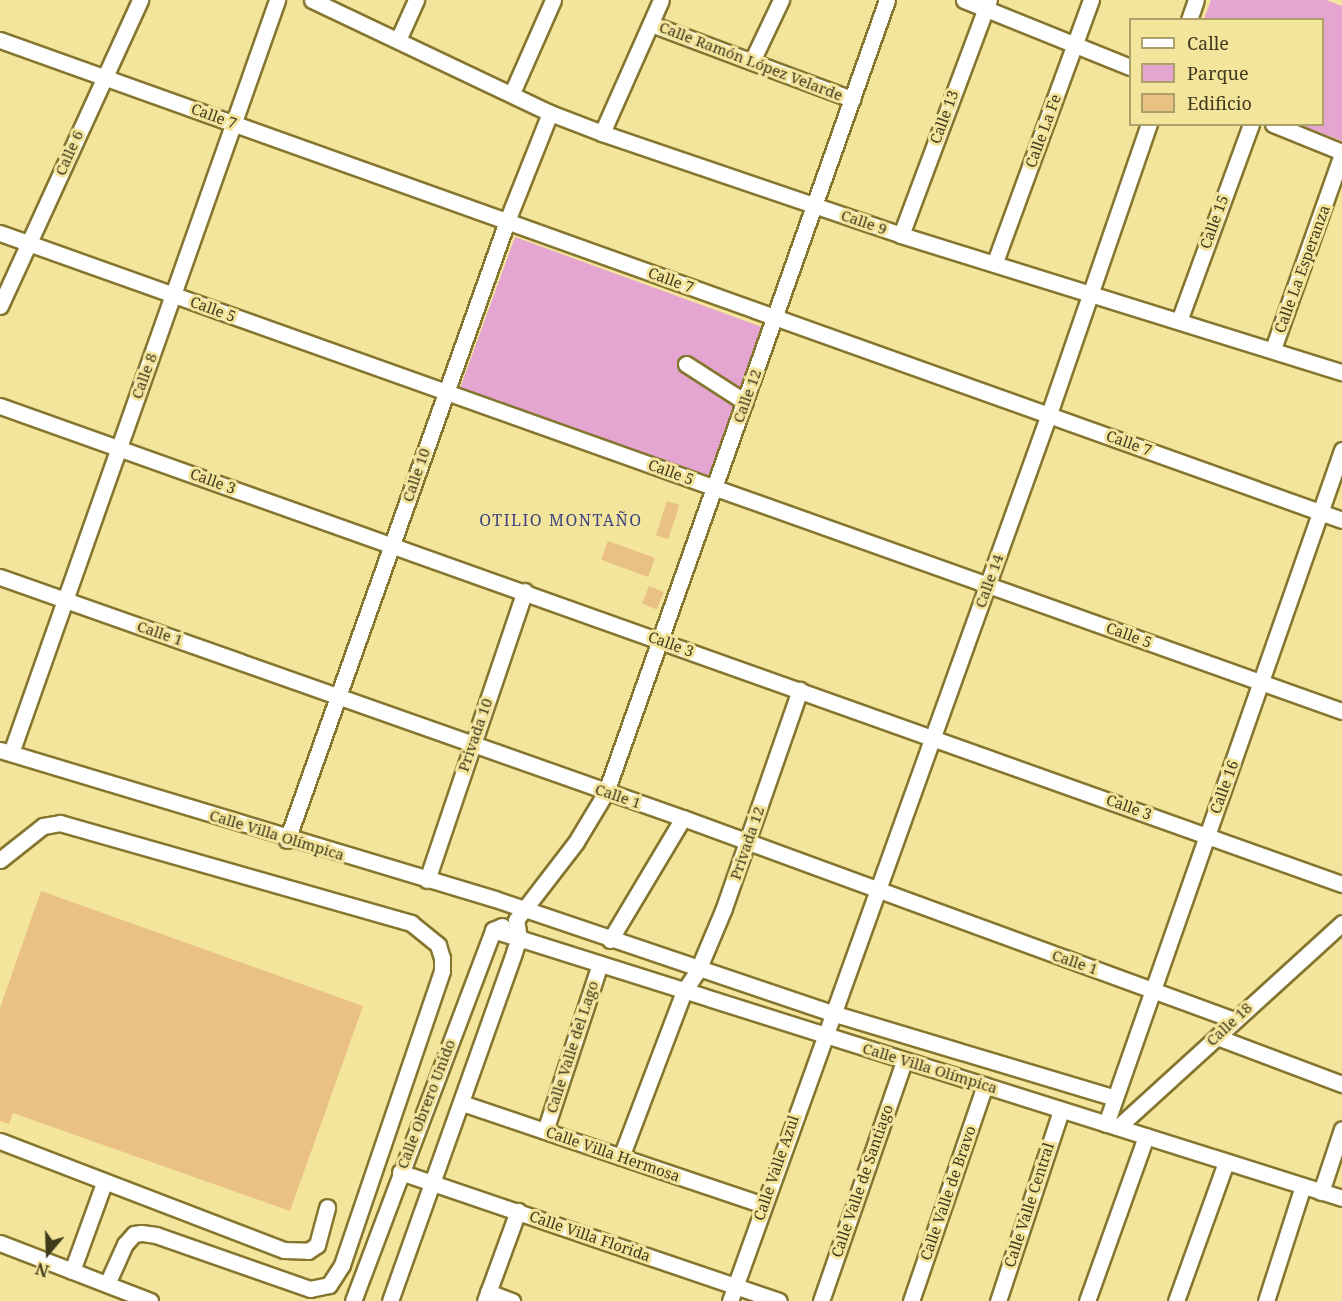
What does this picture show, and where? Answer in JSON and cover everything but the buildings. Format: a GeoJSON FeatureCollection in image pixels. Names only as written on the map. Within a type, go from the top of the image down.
{"type":"FeatureCollection","features":[{"type":"Feature","properties":{"kind":"street","name":"Calle 6"},"geometry":{"type":"LineString","coordinates":[[0,306],[140,0]]}},
{"type":"Feature","properties":{"kind":"street","name":"Calle 8"},"geometry":{"type":"LineString","coordinates":[[6,751],[64,600],[277,0]]}},
{"type":"Feature","properties":{"kind":"street","name":"Calle 9"},"geometry":{"type":"LineString","coordinates":[[312,0],[550,113],[602,133],[901,235],[1090,291],[1342,372]]}},
{"type":"Feature","properties":{"kind":"street"},"geometry":{"type":"LineString","coordinates":[[398,40],[416,0]]}},
{"type":"Feature","properties":{"kind":"street"},"geometry":{"type":"LineString","coordinates":[[512,93],[553,0]]}},
{"type":"Feature","properties":{"kind":"street"},"geometry":{"type":"LineString","coordinates":[[602,133],[661,0]]}},
{"type":"Feature","properties":{"kind":"street"},"geometry":{"type":"LineString","coordinates":[[752,62],[781,0]]}},
{"type":"Feature","properties":{"kind":"street","name":"Calle 12"},"geometry":{"type":"LineString","coordinates":[[606,792],[887,0]]}},
{"type":"Feature","properties":{"kind":"street"},"geometry":{"type":"LineString","coordinates":[[964,0],[987,4],[1129,66]]}},
{"type":"Feature","properties":{"kind":"street","name":"Calle La Fe"},"geometry":{"type":"LineString","coordinates":[[995,262],[1091,0]]}},
{"type":"Feature","properties":{"kind":"street"},"geometry":{"type":"LineString","coordinates":[[1190,18],[1196,0]]}},
{"type":"Feature","properties":{"kind":"street","name":"Calle 13"},"geometry":{"type":"LineString","coordinates":[[901,235],[987,4]]}},
{"type":"Feature","properties":{"kind":"street","name":"Calle Ramón López Velarde"},"geometry":{"type":"LineString","coordinates":[[651,24],[852,99]]}},
{"type":"Feature","properties":{"kind":"street","name":"Calle 7"},"geometry":{"type":"LineString","coordinates":[[0,40],[1342,520]]}},
{"type":"Feature","properties":{"kind":"street","name":"Calle 10"},"geometry":{"type":"LineString","coordinates":[[287,840],[507,221],[550,113]]}},
{"type":"Feature","properties":{"kind":"street","name":"Calle 14"},"geometry":{"type":"LineString","coordinates":[[824,1035],[878,892],[1049,414],[1148,126]]}},
{"type":"Feature","properties":{"kind":"street","name":"Calle 15"},"geometry":{"type":"LineString","coordinates":[[1179,321],[1250,126]]}},
{"type":"Feature","properties":{"kind":"street"},"geometry":{"type":"LineString","coordinates":[[1278,126],[1342,153]]}},
{"type":"Feature","properties":{"kind":"street","name":"Calle La Esperanza"},"geometry":{"type":"LineString","coordinates":[[1273,349],[1342,153]]}},
{"type":"Feature","properties":{"kind":"street","name":"Calle 5"},"geometry":{"type":"LineString","coordinates":[[0,233],[1342,711]]}},
{"type":"Feature","properties":{"kind":"street"},"geometry":{"type":"LineString","coordinates":[[686,364],[746,402]]}},
{"type":"Feature","properties":{"kind":"street","name":"Calle 3"},"geometry":{"type":"LineString","coordinates":[[0,406],[525,591],[1342,884]]}},
{"type":"Feature","properties":{"kind":"street","name":"Calle 16"},"geometry":{"type":"LineString","coordinates":[[1112,1125],[1115,1098],[1152,989],[1342,450]]}},
{"type":"Feature","properties":{"kind":"street","name":"Calle 1"},"geometry":{"type":"LineString","coordinates":[[0,577],[682,818],[878,892],[1234,1020]]}},
{"type":"Feature","properties":{"kind":"street","name":"Privada 10"},"geometry":{"type":"LineString","coordinates":[[427,880],[525,591]]}},
{"type":"Feature","properties":{"kind":"street","name":"Privada 12"},"geometry":{"type":"LineString","coordinates":[[621,1157],[684,992],[698,970],[748,842],[800,690]]}},
{"type":"Feature","properties":{"kind":"street","name":"Calle Villa Olímpica"},"geometry":{"type":"LineString","coordinates":[[6,751],[287,840],[427,880],[520,915],[610,940],[832,1013],[1115,1098]]}},
{"type":"Feature","properties":{"kind":"street"},"geometry":{"type":"LineString","coordinates":[[493,930],[520,915],[576,842],[606,792]]}},
{"type":"Feature","properties":{"kind":"street"},"geometry":{"type":"LineString","coordinates":[[610,940],[682,818]]}},
{"type":"Feature","properties":{"kind":"street"},"geometry":{"type":"LineString","coordinates":[[3,854],[43,826],[60,823],[411,923],[433,939],[442,958],[442,971],[349,1243],[329,1285],[310,1289],[156,1235],[141,1233],[134,1234],[125,1244],[107,1284]]}},
{"type":"Feature","properties":{"kind":"street"},"geometry":{"type":"LineString","coordinates":[[519,938],[520,915]]}},
{"type":"Feature","properties":{"kind":"street","name":"Calle 18"},"geometry":{"type":"LineString","coordinates":[[1112,1125],[1341,926]]}},
{"type":"Feature","properties":{"kind":"street","name":"Calle Villa Olímpica"},"geometry":{"type":"LineString","coordinates":[[493,930],[1342,1198]]}},
{"type":"Feature","properties":{"kind":"street","name":"Calle Obrero Unido"},"geometry":{"type":"LineString","coordinates":[[353,1301],[493,930]]}},
{"type":"Feature","properties":{"kind":"street","name":"Calle Obrero Unido"},"geometry":{"type":"LineString","coordinates":[[390,1301],[519,938]]}},
{"type":"Feature","properties":{"kind":"street","name":"Calle Valle del Lago"},"geometry":{"type":"LineString","coordinates":[[545,1131],[600,964]]}},
{"type":"Feature","properties":{"kind":"street","name":"Calle Valle Azul"},"geometry":{"type":"LineString","coordinates":[[730,1301],[824,1035]]}},
{"type":"Feature","properties":{"kind":"street"},"geometry":{"type":"LineString","coordinates":[[1217,1036],[1342,1084]]}},
{"type":"Feature","properties":{"kind":"street","name":"Calle Valle de Santiago"},"geometry":{"type":"LineString","coordinates":[[821,1301],[904,1060]]}},
{"type":"Feature","properties":{"kind":"street","name":"Calle Valle de Bravo"},"geometry":{"type":"LineString","coordinates":[[911,1301],[985,1085]]}},
{"type":"Feature","properties":{"kind":"street","name":"Calle Villa Hermosa"},"geometry":{"type":"LineString","coordinates":[[462,1103],[763,1205]]}},
{"type":"Feature","properties":{"kind":"street","name":"Calle Valle Central"},"geometry":{"type":"LineString","coordinates":[[998,1301],[1061,1110]]}},
{"type":"Feature","properties":{"kind":"street"},"geometry":{"type":"LineString","coordinates":[[1321,1192],[1342,1130]]}},
{"type":"Feature","properties":{"kind":"street"},"geometry":{"type":"LineString","coordinates":[[1087,1301],[1146,1136]]}},
{"type":"Feature","properties":{"kind":"street"},"geometry":{"type":"LineString","coordinates":[[0,1141],[105,1183],[297,1252],[317,1245],[327,1207]]}},
{"type":"Feature","properties":{"kind":"street"},"geometry":{"type":"LineString","coordinates":[[1176,1301],[1226,1162]]}},
{"type":"Feature","properties":{"kind":"street","name":"Calle Villa Florida"},"geometry":{"type":"LineString","coordinates":[[400,1172],[779,1301]]}},
{"type":"Feature","properties":{"kind":"street"},"geometry":{"type":"LineString","coordinates":[[72,1271],[105,1183]]}},
{"type":"Feature","properties":{"kind":"street"},"geometry":{"type":"LineString","coordinates":[[1266,1301],[1303,1186]]}},
{"type":"Feature","properties":{"kind":"street"},"geometry":{"type":"LineString","coordinates":[[512,1301],[486,1297],[518,1211]]}},
{"type":"Feature","properties":{"kind":"street"},"geometry":{"type":"LineString","coordinates":[[0,1243],[150,1301]]}},
{"type":"Feature","properties":{"kind":"green space"},"geometry":{"type":"Polygon","coordinates":[[[1211,0],[1326,0],[1342,6],[1342,141],[1303,126],[1324,126],[1324,18],[1204,18],[1211,0]]]}},
{"type":"Feature","properties":{"kind":"green space"},"geometry":{"type":"Polygon","coordinates":[[[515,237],[767,329],[712,480],[460,388],[515,237]]]}},
{"type":"Feature","properties":{"kind":"district","name":"OTILIO MONTAÑO"},"geometry":{"type":"Point","coordinates":[561,520]}}]}
